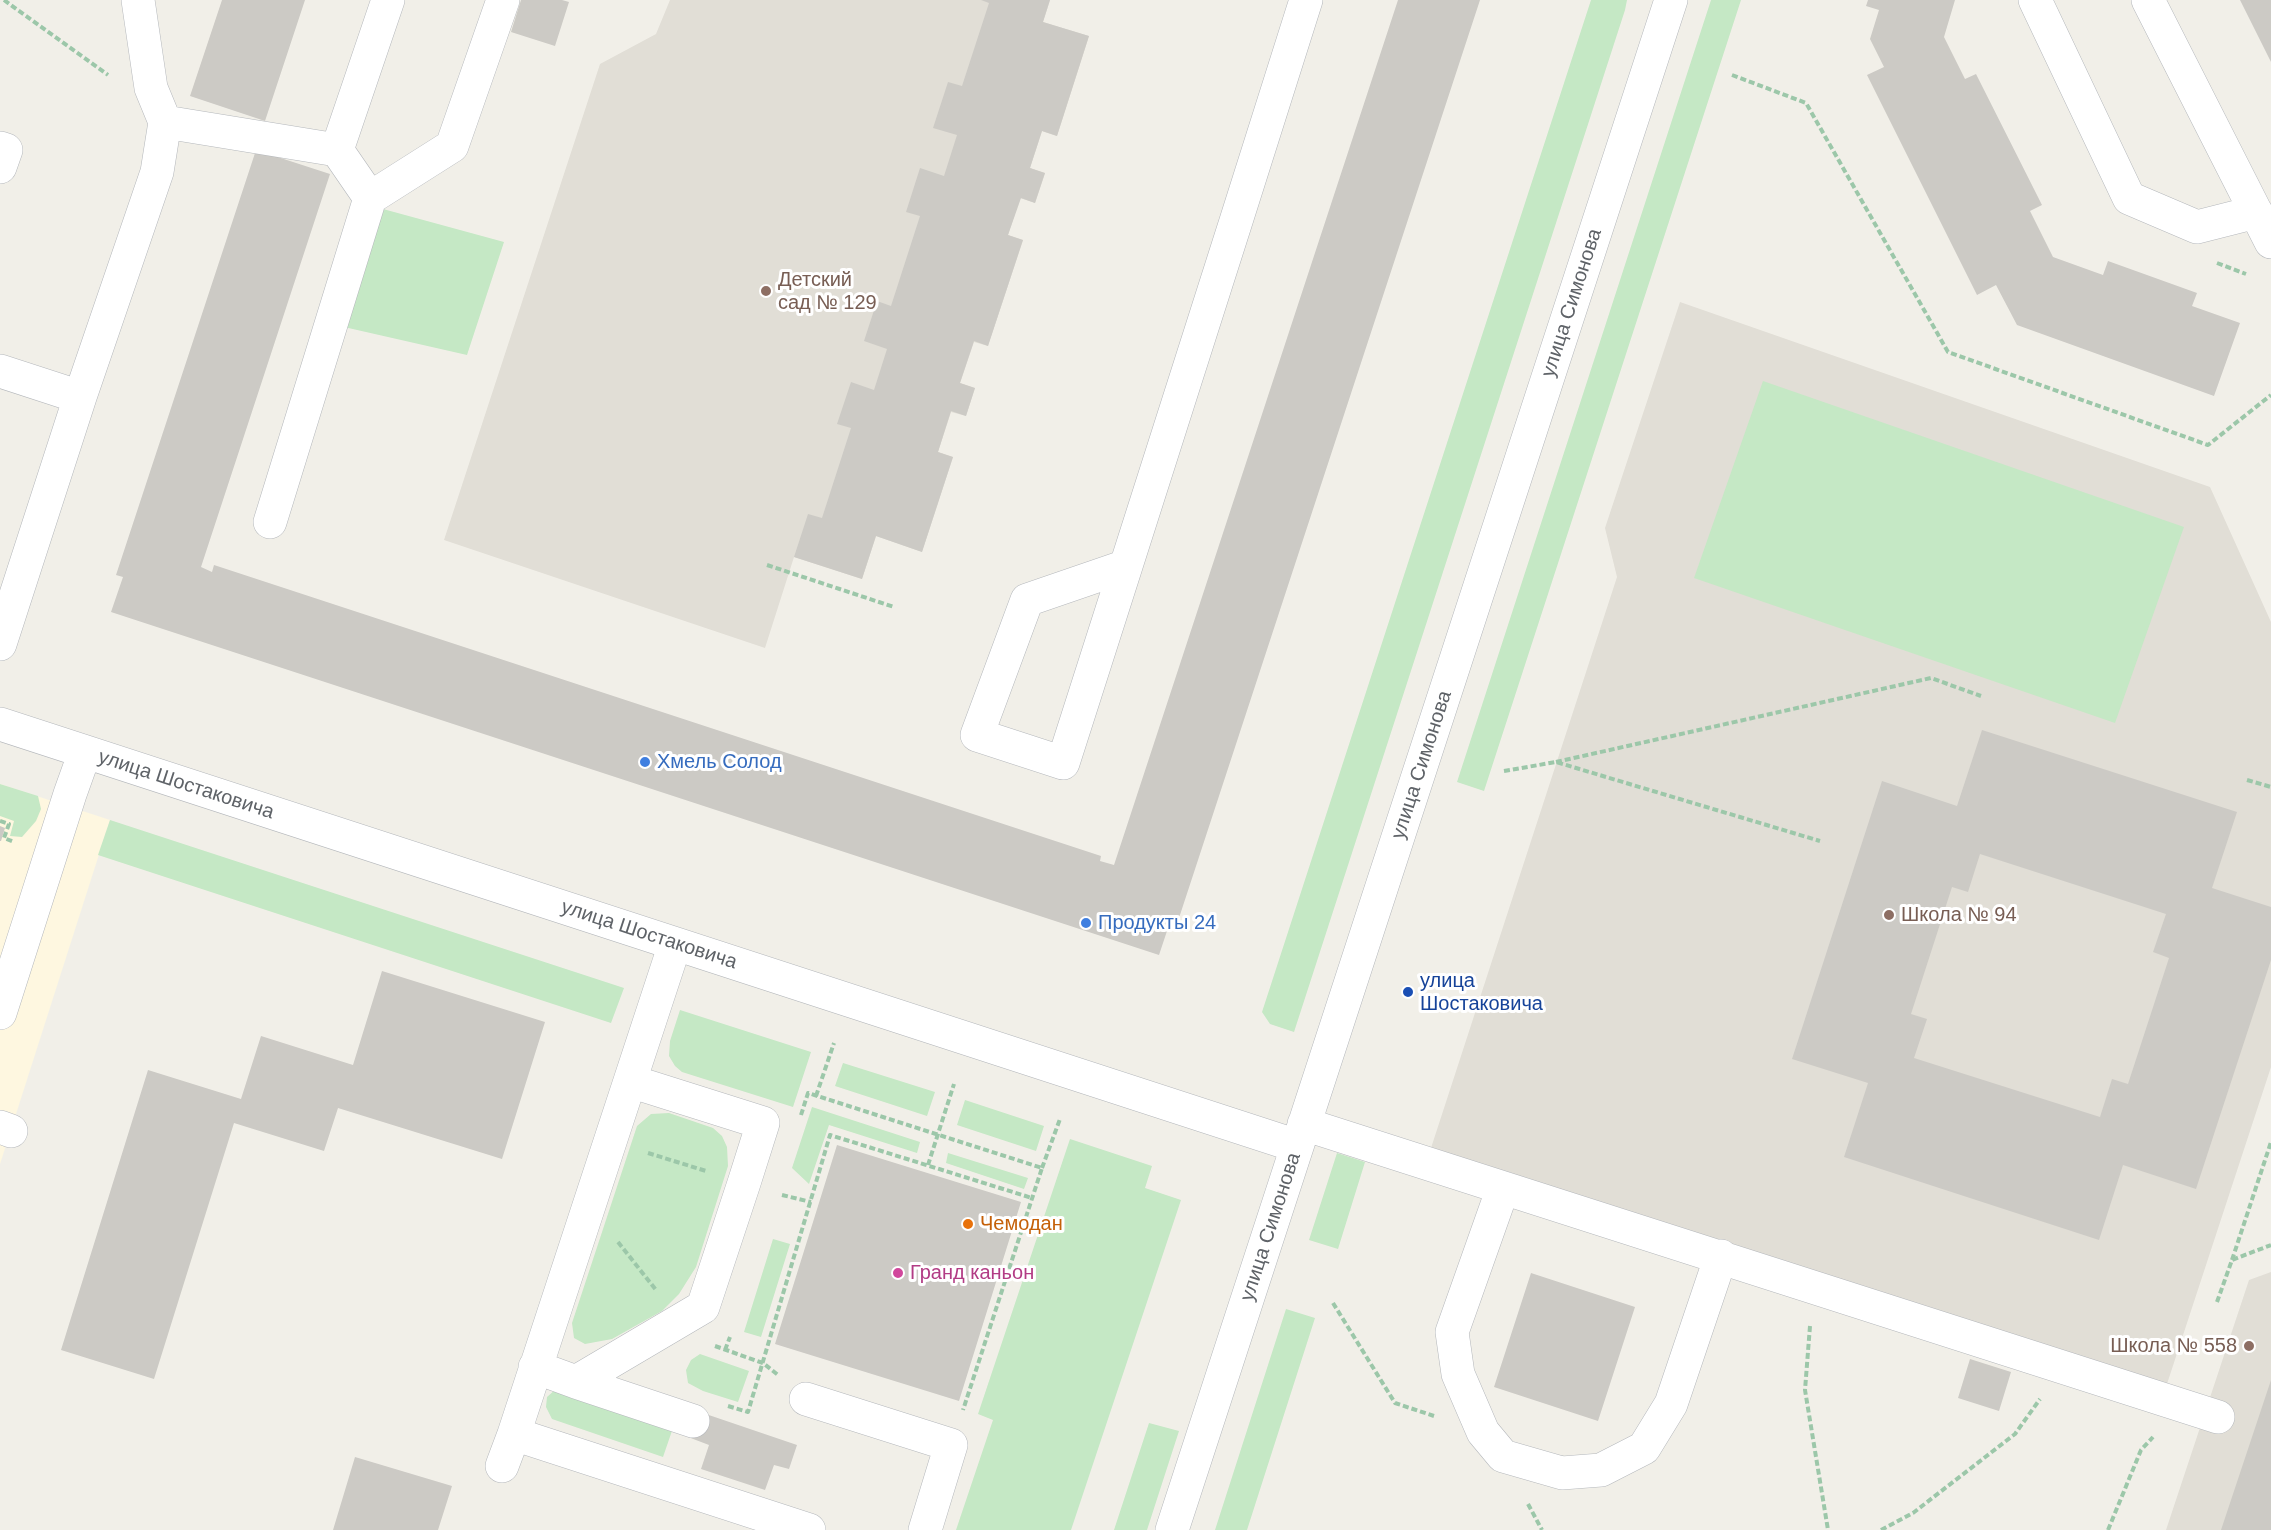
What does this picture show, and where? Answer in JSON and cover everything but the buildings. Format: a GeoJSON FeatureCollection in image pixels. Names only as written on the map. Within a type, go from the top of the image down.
{"type":"FeatureCollection","features":[{"type":"Feature","properties":{"kind":"street"},"geometry":{"type":"LineString","coordinates":[[0,644],[80,397],[157,172],[165,122],[151,88],[138,0]]}},
{"type":"Feature","properties":{"kind":"street"},"geometry":{"type":"LineString","coordinates":[[337,150],[387,0]]}},
{"type":"Feature","properties":{"kind":"street"},"geometry":{"type":"LineString","coordinates":[[270,522],[370,198],[452,146],[503,0]]}},
{"type":"Feature","properties":{"kind":"street"},"geometry":{"type":"LineString","coordinates":[[1126,566],[1027,600],[977,735],[1063,763],[1126,566],[1306,0]]}},
{"type":"Feature","properties":{"kind":"street","name":"улица Симонова"},"geometry":{"type":"LineString","coordinates":[[1172,1530],[1671,0]]}},
{"type":"Feature","properties":{"kind":"street"},"geometry":{"type":"LineString","coordinates":[[2035,0],[2129,198],[2197,227],[2256,212]]}},
{"type":"Feature","properties":{"kind":"street"},"geometry":{"type":"LineString","coordinates":[[2148,0],[2271,242]]}},
{"type":"Feature","properties":{"kind":"street"},"geometry":{"type":"LineString","coordinates":[[165,122],[337,150],[370,198]]}},
{"type":"Feature","properties":{"kind":"street"},"geometry":{"type":"LineString","coordinates":[[0,148],[6,150],[0,167]]}},
{"type":"Feature","properties":{"kind":"street"},"geometry":{"type":"LineString","coordinates":[[0,371],[80,397]]}},
{"type":"Feature","properties":{"kind":"street","name":"улица Шостаковича"},"geometry":{"type":"LineString","coordinates":[[0,724],[675,944],[1301,1135],[1503,1188],[2218,1417]]}},
{"type":"Feature","properties":{"kind":"street"},"geometry":{"type":"LineString","coordinates":[[0,1013],[85,752]]}},
{"type":"Feature","properties":{"kind":"street"},"geometry":{"type":"LineString","coordinates":[[502,1466],[675,944]]}},
{"type":"Feature","properties":{"kind":"street"},"geometry":{"type":"LineString","coordinates":[[576,1382],[703,1307],[763,1123],[630,1081]]}},
{"type":"Feature","properties":{"kind":"street"},"geometry":{"type":"LineString","coordinates":[[1503,1188],[1452,1332],[1458,1374],[1483,1432],[1503,1456],[1562,1473],[1601,1470],[1644,1448],[1671,1404],[1721,1256]]}},
{"type":"Feature","properties":{"kind":"street"},"geometry":{"type":"LineString","coordinates":[[535,1367],[693,1421]]}},
{"type":"Feature","properties":{"kind":"street"},"geometry":{"type":"LineString","coordinates":[[806,1399],[951,1445],[925,1530]]}},
{"type":"Feature","properties":{"kind":"street"},"geometry":{"type":"LineString","coordinates":[[514,1434],[809,1530]]}},
{"type":"Feature","properties":{"kind":"path"},"geometry":{"type":"LineString","coordinates":[[4,0],[110,76]]}},
{"type":"Feature","properties":{"kind":"path"},"geometry":{"type":"LineString","coordinates":[[1732,75],[1806,103],[1948,352],[2208,445],[2271,395]]}},
{"type":"Feature","properties":{"kind":"path"},"geometry":{"type":"LineString","coordinates":[[767,565],[894,607]]}},
{"type":"Feature","properties":{"kind":"path"},"geometry":{"type":"LineString","coordinates":[[1504,771],[1556,762],[1931,678],[1981,696]]}},
{"type":"Feature","properties":{"kind":"path"},"geometry":{"type":"LineString","coordinates":[[1556,762],[1820,841]]}},
{"type":"Feature","properties":{"kind":"path"},"geometry":{"type":"LineString","coordinates":[[2247,780],[2271,787]]}},
{"type":"Feature","properties":{"kind":"path"},"geometry":{"type":"LineString","coordinates":[[816,1096],[834,1043]]}},
{"type":"Feature","properties":{"kind":"path"},"geometry":{"type":"LineString","coordinates":[[928,1166],[954,1084]]}},
{"type":"Feature","properties":{"kind":"path"},"geometry":{"type":"LineString","coordinates":[[801,1116],[808,1093],[1042,1168]]}},
{"type":"Feature","properties":{"kind":"path"},"geometry":{"type":"LineString","coordinates":[[951,1445],[1060,1119]]}},
{"type":"Feature","properties":{"kind":"path"},"geometry":{"type":"LineString","coordinates":[[727,1405],[748,1412],[830,1135],[1032,1198]]}},
{"type":"Feature","properties":{"kind":"path"},"geometry":{"type":"LineString","coordinates":[[2217,1302],[2271,1142]]}},
{"type":"Feature","properties":{"kind":"path"},"geometry":{"type":"LineString","coordinates":[[2232,1260],[2271,1245]]}},
{"type":"Feature","properties":{"kind":"path"},"geometry":{"type":"LineString","coordinates":[[1813,1286],[1806,1390],[1828,1530]]}},
{"type":"Feature","properties":{"kind":"path"},"geometry":{"type":"LineString","coordinates":[[1333,1303],[1395,1403],[1483,1432]]}},
{"type":"Feature","properties":{"kind":"path"},"geometry":{"type":"LineString","coordinates":[[725,1350],[733,1329]]}},
{"type":"Feature","properties":{"kind":"path"},"geometry":{"type":"LineString","coordinates":[[1881,1530],[1913,1513],[2015,1434],[2063,1367]]}},
{"type":"Feature","properties":{"kind":"path"},"geometry":{"type":"LineString","coordinates":[[2108,1530],[2141,1450],[2181,1405]]}},
{"type":"Feature","properties":{"kind":"shaded area","name":"Детский сад № 129"},"geometry":{"type":"Polygon","coordinates":[[[670,0],[1050,0],[1043,22],[1089,36],[1057,136],[1042,131],[1030,168],[1045,173],[1035,203],[1020,198],[1008,235],[1023,240],[988,346],[974,342],[960,383],[975,388],[966,416],[951,412],[938,452],[953,457],[922,552],[876,536],[862,579],[794,557],[765,648],[444,540],[600,64],[656,34],[670,0]]]}},
{"type":"Feature","properties":{"kind":"shaded area","name":"Школа № 94"},"geometry":{"type":"Polygon","coordinates":[[[1680,302],[2210,487],[2271,622],[2271,1067],[2166,1387],[1431,1148],[1617,577],[1605,528],[1680,302]]]}},
{"type":"Feature","properties":{"kind":"shaded area"},"geometry":{"type":"Polygon","coordinates":[[[0,784],[110,820],[0,1164],[0,784]]]}},
{"type":"Feature","properties":{"kind":"shaded area","name":"Школа № 558"},"geometry":{"type":"Polygon","coordinates":[[[2271,1272],[2271,1530],[2166,1530],[2249,1280],[2271,1272]]]}},
{"type":"Feature","properties":{"kind":"green space"},"geometry":{"type":"Polygon","coordinates":[[[1591,0],[1627,0],[1294,1032],[1270,1024],[1262,1012],[1591,0]]]}},
{"type":"Feature","properties":{"kind":"green space"},"geometry":{"type":"Polygon","coordinates":[[[1711,0],[1741,0],[1484,791],[1457,782],[1711,0]]]}},
{"type":"Feature","properties":{"kind":"green space"},"geometry":{"type":"Polygon","coordinates":[[[383,209],[504,242],[467,355],[344,327],[383,209]]]}},
{"type":"Feature","properties":{"kind":"green space"},"geometry":{"type":"Polygon","coordinates":[[[1763,381],[2184,527],[2115,723],[1694,578],[1763,381]]]}},
{"type":"Feature","properties":{"kind":"green space"},"geometry":{"type":"Polygon","coordinates":[[[0,784],[38,796],[41,809],[36,821],[22,837],[10,836],[14,821],[0,816],[0,784]]]}},
{"type":"Feature","properties":{"kind":"green space"},"geometry":{"type":"Polygon","coordinates":[[[110,820],[624,988],[611,1023],[98,855],[110,820]]]}},
{"type":"Feature","properties":{"kind":"green space"},"geometry":{"type":"Polygon","coordinates":[[[680,1010],[811,1052],[793,1107],[682,1072],[675,1066],[669,1056],[670,1041],[680,1010]]]}},
{"type":"Feature","properties":{"kind":"green space"},"geometry":{"type":"Polygon","coordinates":[[[843,1063],[935,1092],[927,1116],[835,1086],[843,1063]]]}},
{"type":"Feature","properties":{"kind":"green space"},"geometry":{"type":"Polygon","coordinates":[[[965,1100],[1044,1126],[1036,1151],[957,1125],[965,1100]]]}},
{"type":"Feature","properties":{"kind":"green space"},"geometry":{"type":"Polygon","coordinates":[[[812,1107],[920,1142],[917,1153],[829,1125],[809,1184],[792,1168],[812,1107]]]}},
{"type":"Feature","properties":{"kind":"green space"},"geometry":{"type":"Polygon","coordinates":[[[669,1113],[713,1128],[722,1136],[727,1147],[728,1166],[696,1267],[679,1294],[662,1311],[612,1339],[585,1344],[574,1338],[572,1323],[637,1126],[651,1114],[669,1113]]]}},
{"type":"Feature","properties":{"kind":"green space"},"geometry":{"type":"Polygon","coordinates":[[[1070,1139],[1152,1166],[1145,1188],[1181,1200],[1071,1530],[956,1530],[993,1420],[978,1414],[1070,1139]]]}},
{"type":"Feature","properties":{"kind":"green space"},"geometry":{"type":"Polygon","coordinates":[[[948,1153],[1028,1178],[1024,1189],[946,1163],[948,1153]]]}},
{"type":"Feature","properties":{"kind":"green space"},"geometry":{"type":"Polygon","coordinates":[[[1337,1153],[1365,1162],[1338,1249],[1309,1240],[1337,1153]]]}},
{"type":"Feature","properties":{"kind":"green space"},"geometry":{"type":"Polygon","coordinates":[[[773,1239],[790,1244],[761,1337],[744,1332],[773,1239]]]}},
{"type":"Feature","properties":{"kind":"green space"},"geometry":{"type":"Polygon","coordinates":[[[1286,1309],[1315,1318],[1247,1530],[1215,1530],[1286,1309]]]}},
{"type":"Feature","properties":{"kind":"green space"},"geometry":{"type":"Polygon","coordinates":[[[700,1354],[749,1371],[738,1402],[703,1391],[688,1383],[686,1370],[691,1360],[700,1354]]]}},
{"type":"Feature","properties":{"kind":"green space"},"geometry":{"type":"Polygon","coordinates":[[[556,1389],[674,1425],[663,1457],[552,1419],[546,1407],[547,1397],[556,1389]]]}},
{"type":"Feature","properties":{"kind":"green space"},"geometry":{"type":"Polygon","coordinates":[[[1149,1423],[1179,1431],[1147,1530],[1114,1530],[1149,1423]]]}},
{"type":"Feature","properties":{"kind":"place","name":"Детский сад № 129"},"geometry":{"type":"Point","coordinates":[766,291]}},
{"type":"Feature","properties":{"kind":"place","name":"Хмель Солод"},"geometry":{"type":"Point","coordinates":[645,762]}},
{"type":"Feature","properties":{"kind":"place","name":"Школа № 94"},"geometry":{"type":"Point","coordinates":[1889,915]}},
{"type":"Feature","properties":{"kind":"place","name":"Продукты 24"},"geometry":{"type":"Point","coordinates":[1086,923]}},
{"type":"Feature","properties":{"kind":"place","name":"улица Шостаковича"},"geometry":{"type":"Point","coordinates":[1408,992]}},
{"type":"Feature","properties":{"kind":"place","name":"Чемодан"},"geometry":{"type":"Point","coordinates":[968,1224]}},
{"type":"Feature","properties":{"kind":"place","name":"Гранд каньон"},"geometry":{"type":"Point","coordinates":[898,1273]}},
{"type":"Feature","properties":{"kind":"place","name":"Школа № 558"},"geometry":{"type":"Point","coordinates":[2249,1346]}}]}
